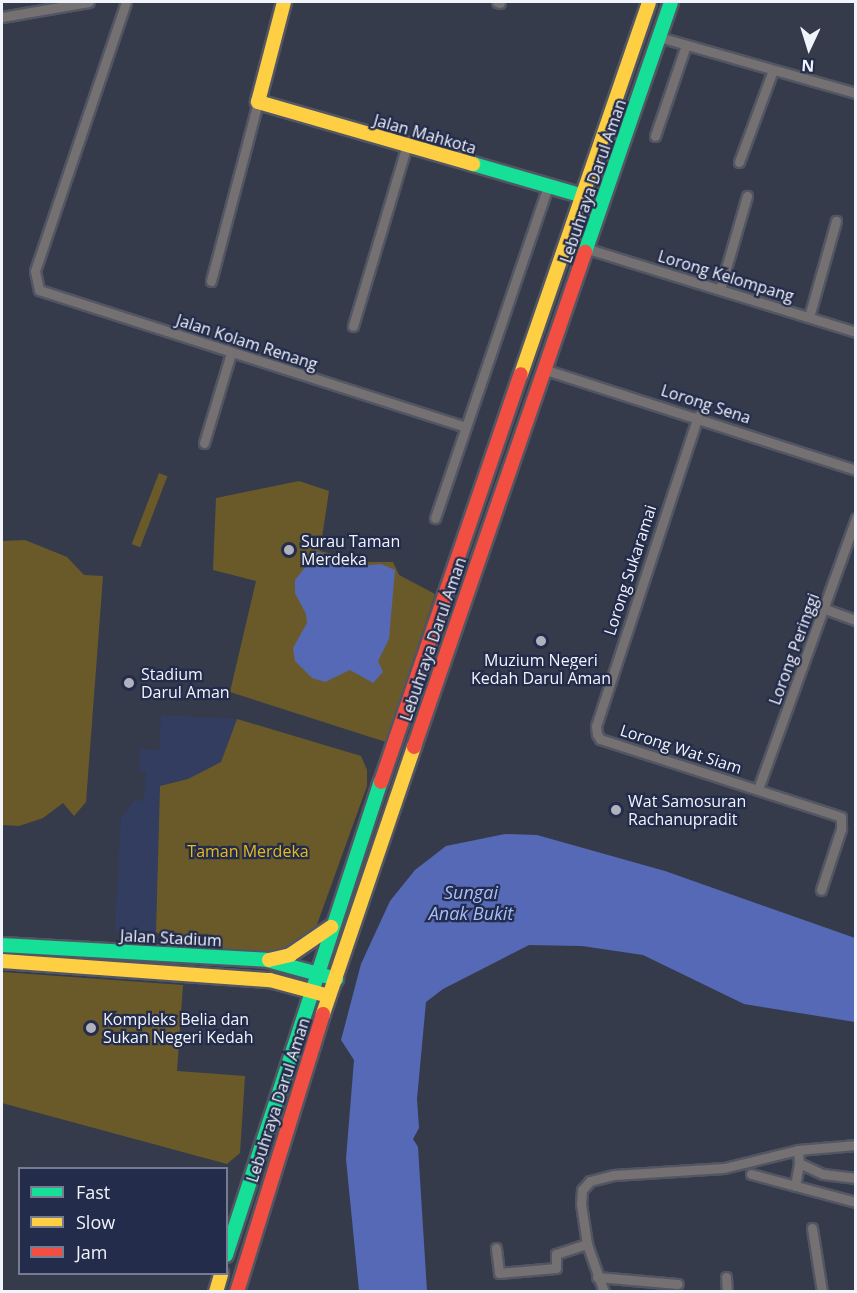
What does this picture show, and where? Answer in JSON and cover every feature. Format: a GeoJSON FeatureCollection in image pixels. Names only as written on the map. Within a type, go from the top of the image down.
{"type":"FeatureCollection","features":[{"type":"Feature","properties":{"kind":"main road"},"geometry":{"type":"LineString","coordinates":[[258,102],[284,2]]}},
{"type":"Feature","properties":{"kind":"main road","name":"Lebuhraya Darul Aman"},"geometry":{"type":"LineString","coordinates":[[228,1249],[310,990],[649,2]]}},
{"type":"Feature","properties":{"kind":"main road","name":"Lebuhraya Darul Aman"},"geometry":{"type":"LineString","coordinates":[[237,1292],[329,996],[588,249],[671,2]]}},
{"type":"Feature","properties":{"kind":"main road","name":"Jalan Mahkota"},"geometry":{"type":"LineString","coordinates":[[258,102],[583,196]]}},
{"type":"Feature","properties":{"kind":"main road"},"geometry":{"type":"LineString","coordinates":[[267,960],[290,955],[332,927]]}},
{"type":"Feature","properties":{"kind":"main road","name":"Jalan Stadium"},"geometry":{"type":"LineString","coordinates":[[2,945],[267,960],[336,979]]}},
{"type":"Feature","properties":{"kind":"main road","name":"Jalan Stadium"},"geometry":{"type":"LineString","coordinates":[[2,961],[270,980],[329,996]]}},
{"type":"Feature","properties":{"kind":"main road"},"geometry":{"type":"LineString","coordinates":[[216,1292],[221,1275]]}},
{"type":"Feature","properties":{"kind":"street"},"geometry":{"type":"LineString","coordinates":[[2,17],[89,2]]}},
{"type":"Feature","properties":{"kind":"street","name":"Jalan Kolam Renang"},"geometry":{"type":"LineString","coordinates":[[126,2],[35,271],[36,285],[45,294],[466,427]]}},
{"type":"Feature","properties":{"kind":"street"},"geometry":{"type":"LineString","coordinates":[[659,37],[855,93]]}},
{"type":"Feature","properties":{"kind":"street"},"geometry":{"type":"LineString","coordinates":[[655,136],[686,45]]}},
{"type":"Feature","properties":{"kind":"street"},"geometry":{"type":"LineString","coordinates":[[739,162],[773,70]]}},
{"type":"Feature","properties":{"kind":"street"},"geometry":{"type":"LineString","coordinates":[[211,281],[258,102]]}},
{"type":"Feature","properties":{"kind":"street"},"geometry":{"type":"LineString","coordinates":[[353,326],[407,146]]}},
{"type":"Feature","properties":{"kind":"street"},"geometry":{"type":"LineString","coordinates":[[435,518],[548,186]]}},
{"type":"Feature","properties":{"kind":"street"},"geometry":{"type":"LineString","coordinates":[[720,290],[747,195]]}},
{"type":"Feature","properties":{"kind":"street"},"geometry":{"type":"LineString","coordinates":[[809,317],[836,221]]}},
{"type":"Feature","properties":{"kind":"street","name":"Lorong Kelompang"},"geometry":{"type":"LineString","coordinates":[[588,249],[855,332]]}},
{"type":"Feature","properties":{"kind":"street"},"geometry":{"type":"LineString","coordinates":[[204,443],[231,353]]}},
{"type":"Feature","properties":{"kind":"street","name":"Lorong Sena"},"geometry":{"type":"LineString","coordinates":[[546,370],[698,416],[855,470]]}},
{"type":"Feature","properties":{"kind":"street","name":"Lorong Sukaramai"},"geometry":{"type":"LineString","coordinates":[[597,734],[596,726],[698,416]]}},
{"type":"Feature","properties":{"kind":"street","name":"Lorong Peringgi"},"geometry":{"type":"LineString","coordinates":[[758,789],[825,609],[855,518]]}},
{"type":"Feature","properties":{"kind":"street"},"geometry":{"type":"LineString","coordinates":[[825,609],[855,620]]}},
{"type":"Feature","properties":{"kind":"street","name":"Lorong Wat Siam"},"geometry":{"type":"LineString","coordinates":[[597,734],[600,740],[841,817],[841,830],[821,890]]}},
{"type":"Feature","properties":{"kind":"street"},"geometry":{"type":"LineString","coordinates":[[604,1292],[587,1244],[580,1194],[590,1181],[614,1175],[724,1168],[798,1150],[855,1145]]}},
{"type":"Feature","properties":{"kind":"street"},"geometry":{"type":"LineString","coordinates":[[795,1186],[799,1162],[798,1150]]}},
{"type":"Feature","properties":{"kind":"street"},"geometry":{"type":"LineString","coordinates":[[799,1162],[823,1174],[855,1179]]}},
{"type":"Feature","properties":{"kind":"street"},"geometry":{"type":"LineString","coordinates":[[751,1174],[855,1202]]}},
{"type":"Feature","properties":{"kind":"street"},"geometry":{"type":"LineString","coordinates":[[812,1228],[822,1292]]}},
{"type":"Feature","properties":{"kind":"street"},"geometry":{"type":"LineString","coordinates":[[496,1248],[499,1273],[556,1268],[556,1254],[587,1244]]}},
{"type":"Feature","properties":{"kind":"street"},"geometry":{"type":"LineString","coordinates":[[597,1277],[678,1284]]}},
{"type":"Feature","properties":{"kind":"street"},"geometry":{"type":"LineString","coordinates":[[726,1277],[727,1292]]}},
{"type":"Feature","properties":{"kind":"shaded area"},"geometry":{"type":"Polygon","coordinates":[[[161,715],[237,719],[221,762],[188,779],[160,786],[156,932],[115,931],[121,817],[134,801],[144,800],[146,772],[139,771],[140,749],[159,750],[161,715]]]}},
{"type":"Feature","properties":{"kind":"green space"},"geometry":{"type":"Polygon","coordinates":[[[159,473],[167,476],[140,547],[132,544],[159,473]]]}},
{"type":"Feature","properties":{"kind":"green space"},"geometry":{"type":"Polygon","coordinates":[[[299,481],[329,491],[320,551],[365,562],[393,562],[399,575],[435,594],[386,742],[230,692],[256,581],[213,570],[216,498],[299,481]]]}},
{"type":"Feature","properties":{"kind":"green space"},"geometry":{"type":"Polygon","coordinates":[[[25,540],[67,557],[84,575],[103,576],[86,802],[74,816],[63,803],[43,818],[19,826],[2,825],[2,541],[25,540]]]}},
{"type":"Feature","properties":{"kind":"green space","name":"Taman Merdeka"},"geometry":{"type":"Polygon","coordinates":[[[237,719],[361,756],[367,770],[367,786],[315,930],[274,954],[189,953],[156,932],[160,786],[188,779],[221,762],[237,719]]]}},
{"type":"Feature","properties":{"kind":"green space","name":"Kompleks Belia dan Sukan Negeri Kedah"},"geometry":{"type":"Polygon","coordinates":[[[2,972],[183,985],[177,1071],[245,1076],[240,1153],[227,1164],[2,1103],[2,972]]]}},
{"type":"Feature","properties":{"kind":"water"},"geometry":{"type":"Polygon","coordinates":[[[318,552],[361,566],[381,564],[395,570],[389,639],[378,661],[383,672],[373,683],[350,670],[325,682],[312,678],[295,661],[293,648],[307,623],[306,614],[295,593],[295,580],[311,560],[309,556],[318,552]]]}},
{"type":"Feature","properties":{"kind":"water","name":"Sungai Anak Bukit"},"geometry":{"type":"Polygon","coordinates":[[[505,834],[537,835],[665,871],[855,938],[855,1022],[744,1004],[643,955],[582,946],[529,945],[443,989],[426,1002],[417,1099],[419,1128],[413,1139],[418,1147],[427,1291],[359,1291],[346,1159],[354,1060],[341,1040],[361,964],[390,901],[415,870],[446,846],[505,834]]]}},
{"type":"Feature","properties":{"kind":"traffic: fast"},"geometry":{"type":"LineString","coordinates":[[585,252],[671,2]]}},
{"type":"Feature","properties":{"kind":"traffic: fast"},"geometry":{"type":"LineString","coordinates":[[473,164],[583,196]]}},
{"type":"Feature","properties":{"kind":"traffic: fast"},"geometry":{"type":"LineString","coordinates":[[228,1249],[381,782]]}},
{"type":"Feature","properties":{"kind":"traffic: fast"},"geometry":{"type":"LineString","coordinates":[[2,945],[267,960],[336,979]]}},
{"type":"Feature","properties":{"kind":"traffic: slow"},"geometry":{"type":"LineString","coordinates":[[284,2],[258,102],[473,164]]}},
{"type":"Feature","properties":{"kind":"traffic: slow"},"geometry":{"type":"LineString","coordinates":[[521,374],[649,2]]}},
{"type":"Feature","properties":{"kind":"traffic: slow"},"geometry":{"type":"LineString","coordinates":[[323,1014],[414,747]]}},
{"type":"Feature","properties":{"kind":"traffic: slow"},"geometry":{"type":"LineString","coordinates":[[269,960],[290,955],[331,927]]}},
{"type":"Feature","properties":{"kind":"traffic: slow"},"geometry":{"type":"LineString","coordinates":[[2,961],[270,980],[329,996]]}},
{"type":"Feature","properties":{"kind":"traffic: slow"},"geometry":{"type":"LineString","coordinates":[[216,1292],[221,1275]]}},
{"type":"Feature","properties":{"kind":"traffic: jam"},"geometry":{"type":"LineString","coordinates":[[414,747],[585,252]]}},
{"type":"Feature","properties":{"kind":"traffic: jam"},"geometry":{"type":"LineString","coordinates":[[381,782],[521,374]]}},
{"type":"Feature","properties":{"kind":"traffic: jam"},"geometry":{"type":"LineString","coordinates":[[237,1292],[323,1014]]}},
{"type":"Feature","properties":{"kind":"place","name":"Surau Taman Merdeka"},"geometry":{"type":"Point","coordinates":[289,550]}},
{"type":"Feature","properties":{"kind":"place","name":"Muzium Negeri Kedah Darul Aman"},"geometry":{"type":"Point","coordinates":[541,641]}},
{"type":"Feature","properties":{"kind":"place","name":"Stadium Darul Aman"},"geometry":{"type":"Point","coordinates":[129,683]}},
{"type":"Feature","properties":{"kind":"place","name":"Wat Samosuran Rachanupradit"},"geometry":{"type":"Point","coordinates":[616,810]}},
{"type":"Feature","properties":{"kind":"place","name":"Kompleks Belia dan Sukan Negeri Kedah"},"geometry":{"type":"Point","coordinates":[91,1028]}}]}
